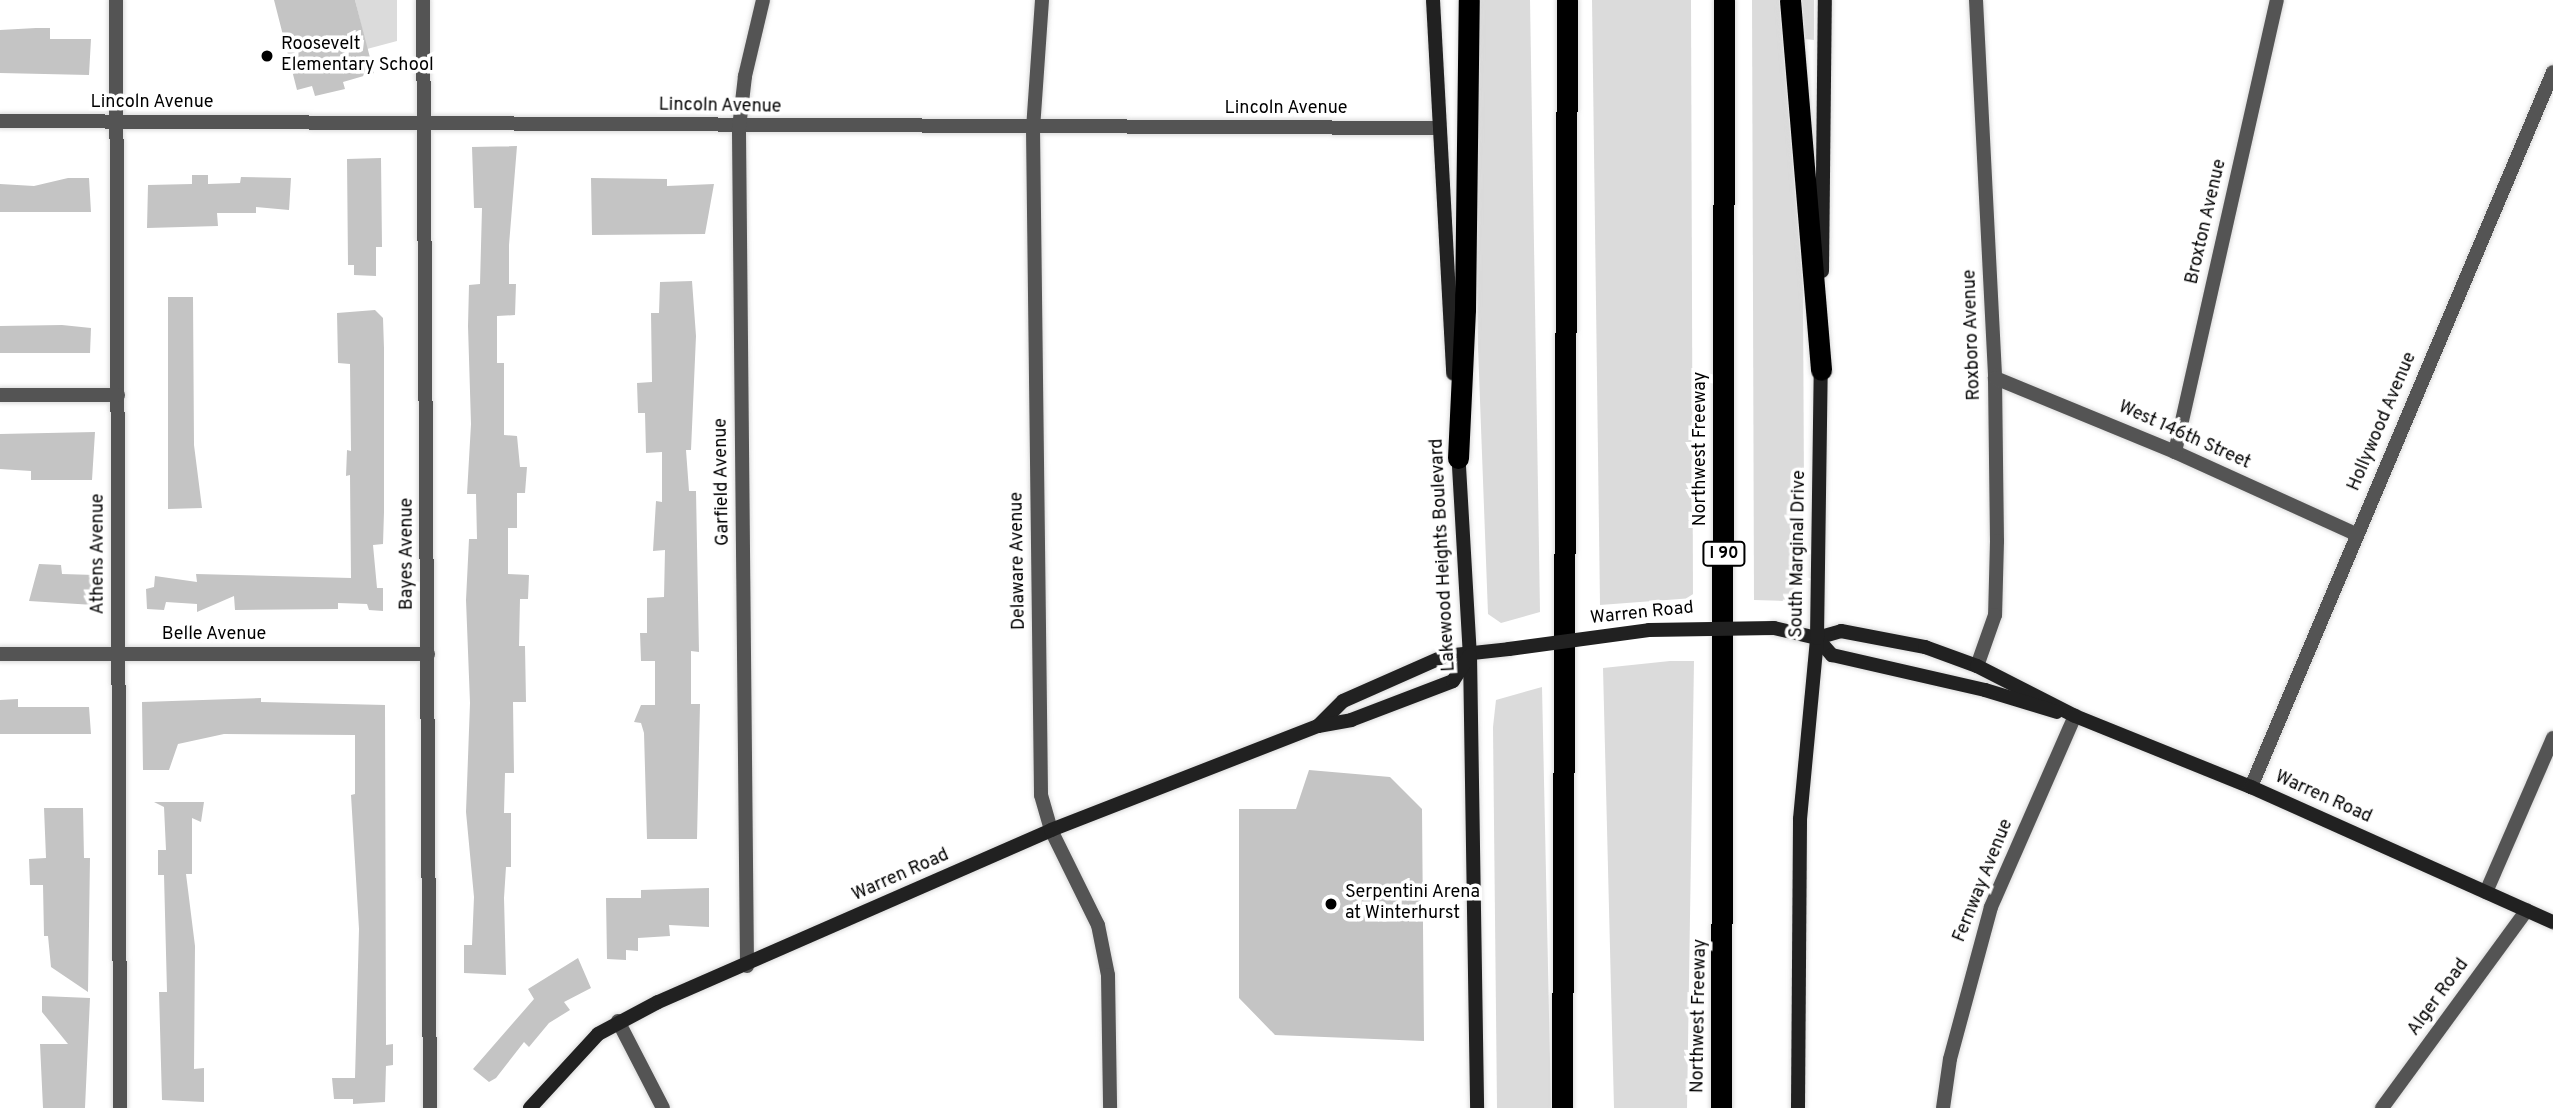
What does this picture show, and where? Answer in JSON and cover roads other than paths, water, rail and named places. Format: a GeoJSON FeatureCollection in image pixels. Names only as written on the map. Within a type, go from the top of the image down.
{"type":"FeatureCollection","features":[{"type":"Feature","properties":{"kind":"highway"},"geometry":{"type":"LineString","coordinates":[[1458,458],[1465,309],[1469,0]]}},
{"type":"Feature","properties":{"kind":"highway"},"geometry":{"type":"LineString","coordinates":[[1562,1108],[1567,0]]}},
{"type":"Feature","properties":{"kind":"highway","name":"Northwest Freeway"},"geometry":{"type":"LineString","coordinates":[[1721,1108],[1724,0]]}},
{"type":"Feature","properties":{"kind":"highway"},"geometry":{"type":"LineString","coordinates":[[1790,0],[1821,370]]}},
{"type":"Feature","properties":{"kind":"main road","name":"Lakewood Heights Boulevard"},"geometry":{"type":"LineString","coordinates":[[1433,0],[1438,128],[1470,655],[1477,1108]]}},
{"type":"Feature","properties":{"kind":"main road","name":"South Marginal Drive"},"geometry":{"type":"LineString","coordinates":[[1798,1108],[1800,819],[1817,638],[1825,0]]}},
{"type":"Feature","properties":{"kind":"main road","name":"Warren Road"},"geometry":{"type":"LineString","coordinates":[[1318,726],[1343,701],[1445,656],[1470,655],[1649,630],[1774,628],[1817,638],[1841,631],[1925,647],[1977,666],[2075,716],[2250,787],[2553,922]]}},
{"type":"Feature","properties":{"kind":"main road","name":"Warren Road"},"geometry":{"type":"LineString","coordinates":[[1817,638],[1832,655],[1985,690],[2075,716]]}},
{"type":"Feature","properties":{"kind":"main road","name":"Warren Road"},"geometry":{"type":"LineString","coordinates":[[530,1108],[580,1050],[618,1021],[1051,830],[1318,726],[1351,720],[1453,681],[1470,655]]}},
{"type":"Feature","properties":{"kind":"street","name":"Athens Avenue"},"geometry":{"type":"LineString","coordinates":[[116,0],[120,1108]]}},
{"type":"Feature","properties":{"kind":"street","name":"Bayes Avenue"},"geometry":{"type":"LineString","coordinates":[[423,0],[430,1108]]}},
{"type":"Feature","properties":{"kind":"street","name":"Garfield Avenue"},"geometry":{"type":"LineString","coordinates":[[747,966],[739,128],[747,65],[764,0]]}},
{"type":"Feature","properties":{"kind":"street","name":"Delaware Avenue"},"geometry":{"type":"LineString","coordinates":[[1042,0],[1033,129],[1041,795],[1051,830],[1098,925],[1108,975],[1110,1108]]}},
{"type":"Feature","properties":{"kind":"street","name":"Roxboro Avenue"},"geometry":{"type":"LineString","coordinates":[[1976,0],[1995,377],[1996,615],[1977,666]]}},
{"type":"Feature","properties":{"kind":"street","name":"Broxton Avenue"},"geometry":{"type":"LineString","coordinates":[[2175,452],[2277,0]]}},
{"type":"Feature","properties":{"kind":"street","name":"Hollywood Avenue"},"geometry":{"type":"LineString","coordinates":[[2250,787],[2553,72]]}},
{"type":"Feature","properties":{"kind":"street","name":"Lincoln Avenue"},"geometry":{"type":"LineString","coordinates":[[0,121],[739,128],[1438,128]]}},
{"type":"Feature","properties":{"kind":"street","name":"West 146th Street"},"geometry":{"type":"LineString","coordinates":[[1995,377],[2175,452],[2356,534]]}},
{"type":"Feature","properties":{"kind":"street"},"geometry":{"type":"LineString","coordinates":[[0,395],[118,395]]}},
{"type":"Feature","properties":{"kind":"street","name":"Belle Avenue"},"geometry":{"type":"LineString","coordinates":[[0,654],[428,654]]}},
{"type":"Feature","properties":{"kind":"street","name":"Fernway Avenue"},"geometry":{"type":"LineString","coordinates":[[1943,1108],[1950,1059],[1991,907],[2075,716]]}},
{"type":"Feature","properties":{"kind":"street"},"geometry":{"type":"LineString","coordinates":[[2486,892],[2553,738]]}},
{"type":"Feature","properties":{"kind":"street","name":"Alger Road"},"geometry":{"type":"LineString","coordinates":[[2382,1108],[2527,911]]}},
{"type":"Feature","properties":{"kind":"street"},"geometry":{"type":"LineString","coordinates":[[618,1021],[663,1108]]}},
{"type":"Feature","properties":{"kind":"place","name":"Roosevelt Elementary School"},"geometry":{"type":"Point","coordinates":[267,56]}},
{"type":"Feature","properties":{"kind":"place","name":"Serpentini Arena at Winterhurst"},"geometry":{"type":"Point","coordinates":[1331,904]}}]}
